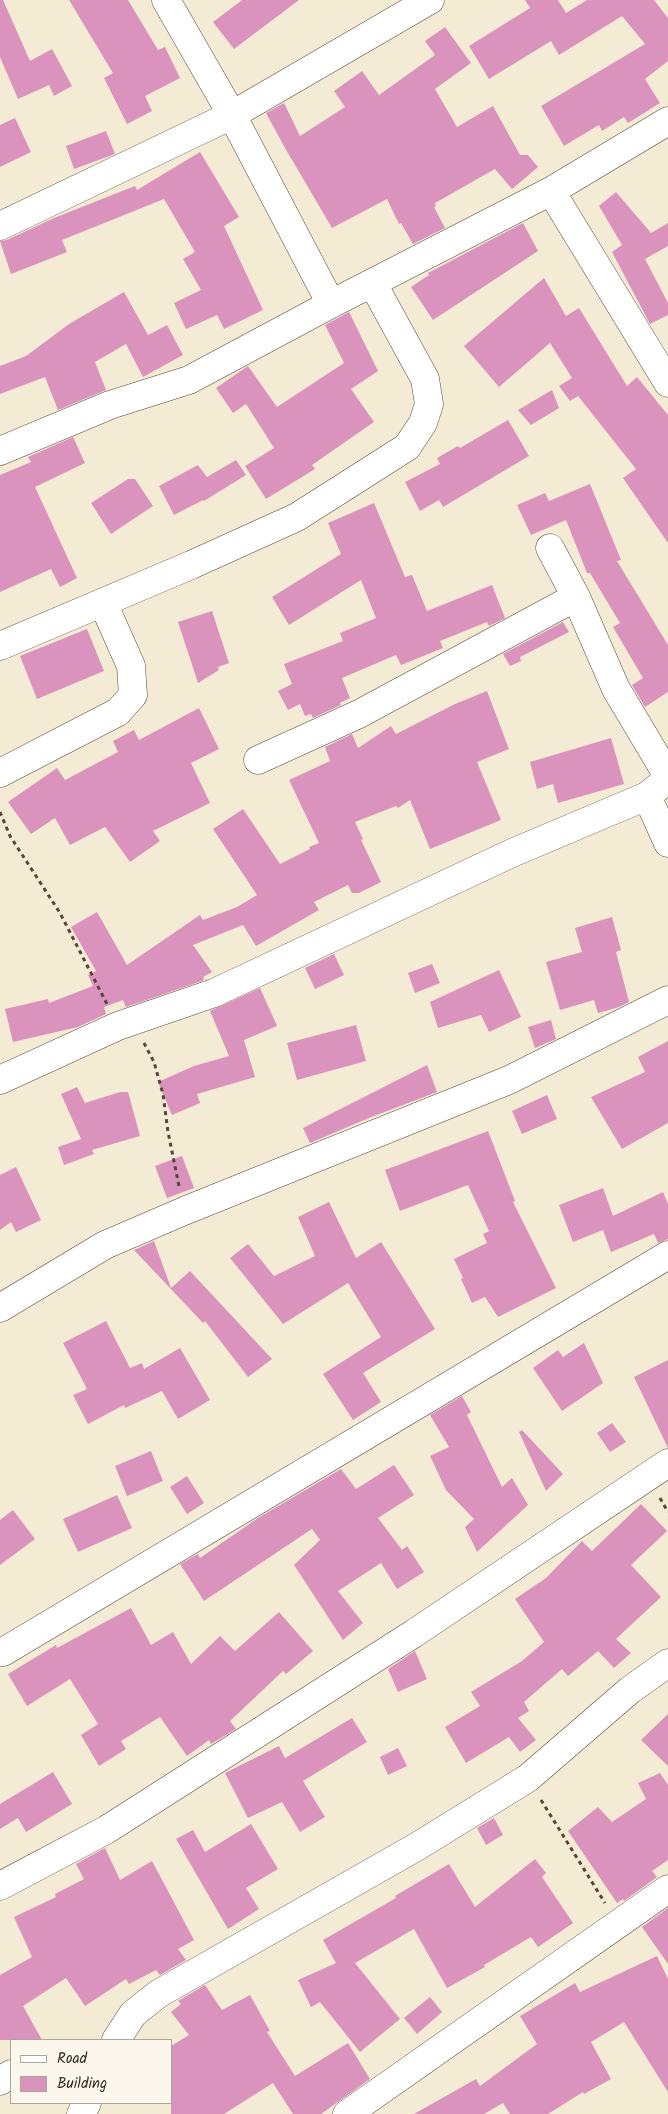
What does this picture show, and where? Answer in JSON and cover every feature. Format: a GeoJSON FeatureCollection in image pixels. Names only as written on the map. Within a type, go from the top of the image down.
{"type":"FeatureCollection","features":[{"type":"Feature","properties":{"kind":"street"},"geometry":{"type":"LineString","coordinates":[[166,0],[232,115],[331,304]]}},
{"type":"Feature","properties":{"kind":"street"},"geometry":{"type":"LineString","coordinates":[[0,226],[232,115],[430,0]]}},
{"type":"Feature","properties":{"kind":"street"},"geometry":{"type":"LineString","coordinates":[[0,451],[110,405],[153,393],[189,380],[331,304],[551,192],[668,121]]}},
{"type":"Feature","properties":{"kind":"street"},"geometry":{"type":"LineString","coordinates":[[551,192],[668,383]]}},
{"type":"Feature","properties":{"kind":"street"},"geometry":{"type":"LineString","coordinates":[[0,646],[297,517],[407,447],[423,423],[429,404],[425,379],[373,284]]}},
{"type":"Feature","properties":{"kind":"street"},"geometry":{"type":"LineString","coordinates":[[0,1080],[118,1026],[214,993],[512,852],[647,796],[668,778],[616,689],[576,597],[550,548]]}},
{"type":"Feature","properties":{"kind":"street"},"geometry":{"type":"LineString","coordinates":[[258,760],[359,714],[576,597]]}},
{"type":"Feature","properties":{"kind":"street"},"geometry":{"type":"LineString","coordinates":[[0,773],[118,712],[132,695],[131,666],[102,603]]}},
{"type":"Feature","properties":{"kind":"street"},"geometry":{"type":"LineString","coordinates":[[647,796],[668,843]]}},
{"type":"Feature","properties":{"kind":"street"},"geometry":{"type":"LineString","coordinates":[[0,1308],[105,1246],[184,1211],[509,1080],[668,1000]]}},
{"type":"Feature","properties":{"kind":"street"},"geometry":{"type":"LineString","coordinates":[[3,1652],[668,1254]]}},
{"type":"Feature","properties":{"kind":"street"},"geometry":{"type":"LineString","coordinates":[[0,1886],[122,1819],[413,1634],[668,1463]]}},
{"type":"Feature","properties":{"kind":"street"},"geometry":{"type":"LineString","coordinates":[[117,2039],[133,2014],[158,1994],[418,1846],[528,1778],[630,1690],[668,1663]]}},
{"type":"Feature","properties":{"kind":"street"},"geometry":{"type":"LineString","coordinates":[[348,2114],[668,1889]]}},
{"type":"Feature","properties":{"kind":"path"},"geometry":{"type":"LineString","coordinates":[[0,812],[10,836],[60,913],[118,1026],[132,1033],[147,1046],[154,1062],[163,1094],[168,1132],[184,1211]]}},
{"type":"Feature","properties":{"kind":"path"},"geometry":{"type":"LineString","coordinates":[[528,1778],[618,1924]]}},
{"type":"Feature","properties":{"kind":"building"},"geometry":{"type":"Polygon","coordinates":[[[0,0],[3,0],[30,61],[52,49],[72,86],[54,96],[49,85],[18,99],[0,57],[0,0]]]}},
{"type":"Feature","properties":{"kind":"building"},"geometry":{"type":"Polygon","coordinates":[[[69,0],[128,0],[158,50],[165,47],[180,78],[145,96],[152,111],[127,124],[104,78],[113,73],[69,0]]]}},
{"type":"Feature","properties":{"kind":"building"},"geometry":{"type":"Polygon","coordinates":[[[242,0],[299,0],[234,49],[213,22],[242,0]]]}},
{"type":"Feature","properties":{"kind":"building"},"geometry":{"type":"Polygon","coordinates":[[[525,0],[558,0],[566,13],[587,0],[654,0],[668,18],[668,61],[645,79],[660,103],[628,123],[624,117],[602,131],[599,125],[564,146],[541,106],[645,44],[622,16],[559,55],[551,41],[489,79],[469,46],[530,8],[525,0]]]}},
{"type":"Feature","properties":{"kind":"building"},"geometry":{"type":"Polygon","coordinates":[[[445,27],[471,63],[435,89],[457,127],[493,106],[520,155],[528,155],[538,167],[512,189],[495,169],[435,203],[436,206],[434,207],[445,228],[413,244],[401,223],[399,224],[387,199],[332,228],[266,113],[284,103],[300,136],[345,107],[334,91],[362,71],[379,95],[435,55],[425,41],[445,27]]]}},
{"type":"Feature","properties":{"kind":"building"},"geometry":{"type":"Polygon","coordinates":[[[15,118],[31,152],[0,167],[0,125],[15,118]]]}},
{"type":"Feature","properties":{"kind":"building"},"geometry":{"type":"Polygon","coordinates":[[[106,131],[115,154],[74,169],[66,146],[106,131]]]}},
{"type":"Feature","properties":{"kind":"building"},"geometry":{"type":"Polygon","coordinates":[[[200,152],[239,217],[224,226],[263,310],[224,329],[217,315],[186,329],[174,303],[201,290],[183,259],[195,252],[164,199],[62,240],[67,252],[11,274],[0,241],[7,240],[54,218],[135,186],[137,190],[200,152]]]}},
{"type":"Feature","properties":{"kind":"building"},"geometry":{"type":"Polygon","coordinates":[[[616,192],[651,233],[668,223],[668,246],[645,259],[668,303],[668,315],[650,324],[612,252],[622,245],[599,206],[616,192]]]}},
{"type":"Feature","properties":{"kind":"building"},"geometry":{"type":"Polygon","coordinates":[[[523,223],[538,251],[433,320],[411,287],[429,275],[428,273],[523,223]]]}},
{"type":"Feature","properties":{"kind":"building"},"geometry":{"type":"Polygon","coordinates":[[[544,278],[566,316],[579,308],[627,386],[637,377],[668,415],[668,543],[623,478],[636,469],[578,396],[570,401],[559,386],[572,378],[550,343],[499,387],[464,346],[544,278]]]}},
{"type":"Feature","properties":{"kind":"building"},"geometry":{"type":"Polygon","coordinates":[[[124,292],[148,335],[167,325],[183,355],[143,377],[126,344],[95,362],[106,390],[58,410],[45,377],[0,394],[0,366],[26,356],[69,324],[124,292]]]}},
{"type":"Feature","properties":{"kind":"building"},"geometry":{"type":"Polygon","coordinates":[[[349,312],[378,371],[351,389],[374,422],[312,465],[315,469],[266,499],[245,466],[274,448],[246,404],[233,413],[216,388],[248,366],[277,407],[344,363],[325,325],[349,312]]]}},
{"type":"Feature","properties":{"kind":"building"},"geometry":{"type":"Polygon","coordinates":[[[552,390],[559,408],[531,425],[518,410],[552,390]]]}},
{"type":"Feature","properties":{"kind":"building"},"geometry":{"type":"Polygon","coordinates":[[[508,420],[529,456],[443,507],[439,500],[420,511],[405,482],[440,464],[437,458],[458,446],[460,448],[508,420]]]}},
{"type":"Feature","properties":{"kind":"building"},"geometry":{"type":"Polygon","coordinates":[[[73,437],[85,463],[35,487],[77,578],[60,587],[51,569],[0,592],[0,475],[31,462],[28,457],[73,437]]]}},
{"type":"Feature","properties":{"kind":"building"},"geometry":{"type":"Polygon","coordinates":[[[236,460],[246,475],[204,501],[174,515],[159,486],[198,465],[207,477],[236,460]]]}},
{"type":"Feature","properties":{"kind":"building"},"geometry":{"type":"Polygon","coordinates":[[[128,479],[135,479],[153,506],[111,534],[91,503],[128,479]]]}},
{"type":"Feature","properties":{"kind":"building"},"geometry":{"type":"Polygon","coordinates":[[[590,484],[621,560],[617,561],[668,645],[668,692],[645,707],[632,685],[643,678],[613,627],[620,623],[590,573],[587,573],[566,520],[531,535],[517,505],[545,493],[549,501],[590,484]]]}},
{"type":"Feature","properties":{"kind":"building"},"geometry":{"type":"Polygon","coordinates":[[[374,503],[405,577],[412,575],[427,611],[492,585],[505,618],[489,626],[487,622],[440,641],[443,648],[401,665],[396,655],[342,678],[350,698],[340,703],[341,705],[313,718],[311,714],[305,716],[300,704],[288,710],[278,691],[292,684],[284,664],[343,641],[340,633],[376,618],[361,580],[289,625],[272,597],[341,554],[328,523],[374,503]]]}},
{"type":"Feature","properties":{"kind":"building"},"geometry":{"type":"Polygon","coordinates":[[[212,611],[229,663],[218,667],[219,670],[198,683],[178,622],[212,611]]]}},
{"type":"Feature","properties":{"kind":"building"},"geometry":{"type":"Polygon","coordinates":[[[563,622],[569,632],[520,657],[521,661],[510,666],[503,654],[563,622]]]}},
{"type":"Feature","properties":{"kind":"building"},"geometry":{"type":"Polygon","coordinates":[[[87,629],[104,671],[37,699],[20,656],[87,629]]]}},
{"type":"Feature","properties":{"kind":"building"},"geometry":{"type":"Polygon","coordinates":[[[487,691],[509,749],[477,762],[501,820],[430,849],[410,800],[398,808],[396,806],[355,822],[363,839],[361,840],[381,882],[359,893],[352,893],[348,885],[314,902],[319,910],[256,946],[243,925],[193,945],[212,972],[203,977],[202,981],[126,1007],[123,1000],[104,1007],[106,1014],[78,1027],[13,1042],[5,1009],[48,999],[49,1003],[93,986],[88,975],[96,971],[71,927],[97,912],[127,965],[200,915],[203,920],[237,907],[257,895],[213,829],[243,809],[280,864],[310,849],[309,847],[319,843],[289,780],[330,761],[325,747],[352,734],[358,748],[391,726],[396,734],[455,704],[487,691]]]}},
{"type":"Feature","properties":{"kind":"building"},"geometry":{"type":"Polygon","coordinates":[[[199,708],[219,749],[191,763],[210,803],[153,831],[160,841],[130,862],[105,827],[70,845],[55,818],[31,834],[8,802],[57,768],[65,780],[118,752],[113,741],[134,730],[139,740],[199,708]]]}},
{"type":"Feature","properties":{"kind":"building"},"geometry":{"type":"Polygon","coordinates":[[[611,738],[624,784],[558,803],[553,784],[537,789],[530,762],[611,738]]]}},
{"type":"Feature","properties":{"kind":"building"},"geometry":{"type":"Polygon","coordinates":[[[612,917],[621,950],[616,952],[629,1002],[598,1013],[594,1000],[560,1010],[546,962],[582,952],[575,928],[612,917]]]}},
{"type":"Feature","properties":{"kind":"building"},"geometry":{"type":"Polygon","coordinates":[[[334,954],[344,975],[315,989],[305,968],[334,954]]]}},
{"type":"Feature","properties":{"kind":"building"},"geometry":{"type":"Polygon","coordinates":[[[432,964],[440,983],[415,993],[408,973],[432,964]]]}},
{"type":"Feature","properties":{"kind":"building"},"geometry":{"type":"Polygon","coordinates":[[[499,970],[521,1017],[489,1032],[481,1015],[438,1028],[430,1002],[499,970]]]}},
{"type":"Feature","properties":{"kind":"building"},"geometry":{"type":"Polygon","coordinates":[[[260,988],[277,1026],[244,1040],[255,1077],[197,1094],[200,1103],[172,1115],[158,1082],[194,1066],[229,1056],[210,1011],[260,988]]]}},
{"type":"Feature","properties":{"kind":"building"},"geometry":{"type":"Polygon","coordinates":[[[551,1020],[556,1039],[535,1048],[528,1027],[551,1020]]]}},
{"type":"Feature","properties":{"kind":"building"},"geometry":{"type":"Polygon","coordinates":[[[356,1025],[366,1061],[297,1080],[287,1043],[356,1025]]]}},
{"type":"Feature","properties":{"kind":"building"},"geometry":{"type":"Polygon","coordinates":[[[668,1041],[668,1123],[622,1149],[591,1097],[645,1072],[638,1057],[668,1041]]]}},
{"type":"Feature","properties":{"kind":"building"},"geometry":{"type":"Polygon","coordinates":[[[427,1065],[437,1092],[310,1143],[303,1128],[427,1065]]]}},
{"type":"Feature","properties":{"kind":"building"},"geometry":{"type":"Polygon","coordinates":[[[77,1087],[85,1103],[120,1092],[128,1092],[140,1136],[92,1150],[94,1154],[64,1165],[58,1147],[81,1139],[61,1094],[77,1087]]]}},
{"type":"Feature","properties":{"kind":"building"},"geometry":{"type":"Polygon","coordinates":[[[547,1095],[557,1119],[522,1134],[512,1111],[547,1095]]]}},
{"type":"Feature","properties":{"kind":"building"},"geometry":{"type":"Polygon","coordinates":[[[488,1131],[515,1201],[513,1202],[556,1288],[498,1317],[485,1297],[472,1303],[454,1259],[487,1243],[483,1234],[489,1231],[468,1185],[400,1211],[385,1170],[488,1131]]]}},
{"type":"Feature","properties":{"kind":"building"},"geometry":{"type":"Polygon","coordinates":[[[182,1156],[194,1188],[167,1198],[155,1166],[182,1156]]]}},
{"type":"Feature","properties":{"kind":"building"},"geometry":{"type":"Polygon","coordinates":[[[16,1167],[41,1220],[16,1232],[11,1222],[0,1230],[0,1175],[16,1167]]]}},
{"type":"Feature","properties":{"kind":"building"},"geometry":{"type":"Polygon","coordinates":[[[603,1188],[613,1216],[663,1192],[668,1204],[668,1239],[658,1243],[654,1234],[611,1252],[603,1230],[573,1242],[559,1205],[603,1188]]]}},
{"type":"Feature","properties":{"kind":"building"},"geometry":{"type":"Polygon","coordinates":[[[329,1202],[356,1258],[381,1242],[435,1329],[363,1373],[381,1402],[353,1420],[323,1374],[381,1337],[348,1283],[283,1324],[230,1258],[248,1244],[274,1276],[315,1256],[298,1217],[329,1202]]]}},
{"type":"Feature","properties":{"kind":"building"},"geometry":{"type":"Polygon","coordinates":[[[154,1241],[171,1288],[190,1271],[272,1359],[248,1377],[205,1321],[203,1323],[134,1250],[154,1241]]]}},
{"type":"Feature","properties":{"kind":"building"},"geometry":{"type":"Polygon","coordinates":[[[106,1321],[130,1368],[142,1363],[144,1369],[180,1348],[210,1400],[178,1419],[162,1391],[125,1408],[124,1405],[88,1424],[73,1395],[87,1389],[63,1343],[106,1321]]]}},
{"type":"Feature","properties":{"kind":"building"},"geometry":{"type":"Polygon","coordinates":[[[584,1343],[603,1383],[562,1411],[533,1368],[558,1350],[563,1357],[584,1343]]]}},
{"type":"Feature","properties":{"kind":"building"},"geometry":{"type":"Polygon","coordinates":[[[668,1360],[668,1448],[634,1377],[668,1360]]]}},
{"type":"Feature","properties":{"kind":"building"},"geometry":{"type":"Polygon","coordinates":[[[462,1396],[471,1412],[467,1415],[502,1487],[512,1478],[528,1505],[477,1552],[465,1527],[474,1519],[446,1490],[430,1456],[449,1447],[430,1415],[462,1396]]]}},
{"type":"Feature","properties":{"kind":"building"},"geometry":{"type":"Polygon","coordinates":[[[612,1423],[626,1442],[610,1452],[597,1433],[612,1423]]]}},
{"type":"Feature","properties":{"kind":"building"},"geometry":{"type":"Polygon","coordinates":[[[522,1430],[563,1474],[546,1491],[519,1432],[522,1430]]]}},
{"type":"Feature","properties":{"kind":"building"},"geometry":{"type":"Polygon","coordinates":[[[151,1451],[163,1481],[127,1496],[115,1466],[151,1451]]]}},
{"type":"Feature","properties":{"kind":"building"},"geometry":{"type":"Polygon","coordinates":[[[394,1465],[414,1495],[378,1518],[402,1550],[407,1546],[424,1572],[397,1589],[381,1563],[338,1591],[363,1623],[343,1640],[294,1565],[320,1540],[312,1529],[204,1601],[180,1564],[198,1554],[200,1558],[258,1518],[341,1469],[356,1489],[394,1465]]]}},
{"type":"Feature","properties":{"kind":"building"},"geometry":{"type":"Polygon","coordinates":[[[187,1476],[204,1503],[187,1514],[170,1487],[187,1476]]]}},
{"type":"Feature","properties":{"kind":"building"},"geometry":{"type":"Polygon","coordinates":[[[117,1495],[132,1528],[78,1552],[63,1519],[117,1495]]]}},
{"type":"Feature","properties":{"kind":"building"},"geometry":{"type":"Polygon","coordinates":[[[641,1504],[667,1531],[631,1565],[661,1597],[616,1639],[631,1653],[614,1668],[598,1651],[568,1676],[562,1669],[524,1702],[529,1711],[518,1718],[536,1740],[520,1752],[509,1737],[466,1763],[445,1727],[480,1706],[471,1692],[522,1661],[544,1642],[515,1599],[546,1578],[582,1541],[592,1551],[641,1504]]]}},
{"type":"Feature","properties":{"kind":"building"},"geometry":{"type":"Polygon","coordinates":[[[13,1510],[35,1539],[0,1565],[0,1520],[13,1510]]]}},
{"type":"Feature","properties":{"kind":"building"},"geometry":{"type":"Polygon","coordinates":[[[131,1608],[151,1645],[173,1632],[191,1664],[220,1636],[235,1651],[279,1612],[313,1651],[286,1674],[283,1671],[230,1721],[236,1729],[211,1744],[209,1740],[187,1756],[160,1717],[121,1741],[126,1749],[99,1766],[81,1735],[98,1724],[70,1679],[27,1706],[8,1674],[56,1645],[57,1648],[131,1608]]]}},
{"type":"Feature","properties":{"kind":"building"},"geometry":{"type":"Polygon","coordinates":[[[415,1651],[427,1679],[398,1692],[388,1669],[415,1651]]]}},
{"type":"Feature","properties":{"kind":"building"},"geometry":{"type":"Polygon","coordinates":[[[668,1714],[668,1766],[641,1740],[668,1714]]]}},
{"type":"Feature","properties":{"kind":"building"},"geometry":{"type":"Polygon","coordinates":[[[352,1718],[367,1742],[303,1781],[325,1817],[300,1832],[282,1802],[248,1818],[225,1773],[279,1746],[285,1758],[352,1718]]]}},
{"type":"Feature","properties":{"kind":"building"},"geometry":{"type":"Polygon","coordinates":[[[398,1748],[407,1766],[388,1775],[380,1757],[398,1748]]]}},
{"type":"Feature","properties":{"kind":"building"},"geometry":{"type":"Polygon","coordinates":[[[53,1772],[72,1804],[26,1832],[18,1818],[0,1829],[0,1804],[53,1772]]]}},
{"type":"Feature","properties":{"kind":"building"},"geometry":{"type":"Polygon","coordinates":[[[660,1773],[668,1785],[668,1860],[652,1871],[657,1877],[624,1901],[623,1899],[617,1903],[568,1831],[598,1807],[612,1822],[646,1799],[638,1783],[660,1773]]]}},
{"type":"Feature","properties":{"kind":"building"},"geometry":{"type":"Polygon","coordinates":[[[494,1818],[503,1835],[486,1845],[477,1828],[494,1818]]]}},
{"type":"Feature","properties":{"kind":"building"},"geometry":{"type":"Polygon","coordinates":[[[251,1824],[278,1869],[246,1888],[259,1909],[228,1929],[176,1839],[193,1830],[205,1852],[251,1824]]]}},
{"type":"Feature","properties":{"kind":"building"},"geometry":{"type":"Polygon","coordinates":[[[105,1848],[120,1880],[152,1861],[194,1940],[178,1949],[186,1960],[160,1975],[156,1970],[129,1984],[126,1979],[85,2006],[66,1978],[23,2006],[41,2039],[0,2040],[0,1975],[32,1957],[14,1917],[56,1897],[55,1894],[84,1879],[76,1864],[105,1848]]]}},
{"type":"Feature","properties":{"kind":"building"},"geometry":{"type":"Polygon","coordinates":[[[535,1859],[546,1873],[542,1877],[573,1923],[538,1947],[531,1937],[484,1965],[485,1967],[447,1988],[414,1929],[355,1963],[400,2019],[360,2052],[320,2002],[311,2007],[298,1980],[336,1963],[323,1940],[396,1898],[395,1896],[449,1864],[475,1907],[535,1859]]]}},
{"type":"Feature","properties":{"kind":"building"},"geometry":{"type":"Polygon","coordinates":[[[668,1908],[668,1964],[642,1927],[668,1908]]]}},
{"type":"Feature","properties":{"kind":"building"},"geometry":{"type":"Polygon","coordinates":[[[657,1956],[668,1979],[668,2092],[624,2022],[591,2042],[611,2079],[584,2094],[583,2092],[548,2114],[510,2114],[503,2103],[484,2114],[414,2114],[476,2079],[480,2086],[537,2044],[520,2016],[575,1983],[580,1992],[657,1956]]]}},
{"type":"Feature","properties":{"kind":"building"},"geometry":{"type":"Polygon","coordinates":[[[205,1985],[222,2010],[250,1995],[270,2031],[267,2032],[295,2076],[348,2043],[370,2079],[321,2114],[293,2114],[273,2083],[224,2114],[171,2114],[172,2045],[189,2035],[171,2012],[181,2004],[178,2001],[205,1985]]]}},
{"type":"Feature","properties":{"kind":"building"},"geometry":{"type":"Polygon","coordinates":[[[430,1997],[442,2012],[417,2034],[404,2018],[430,1997]]]}}]}
